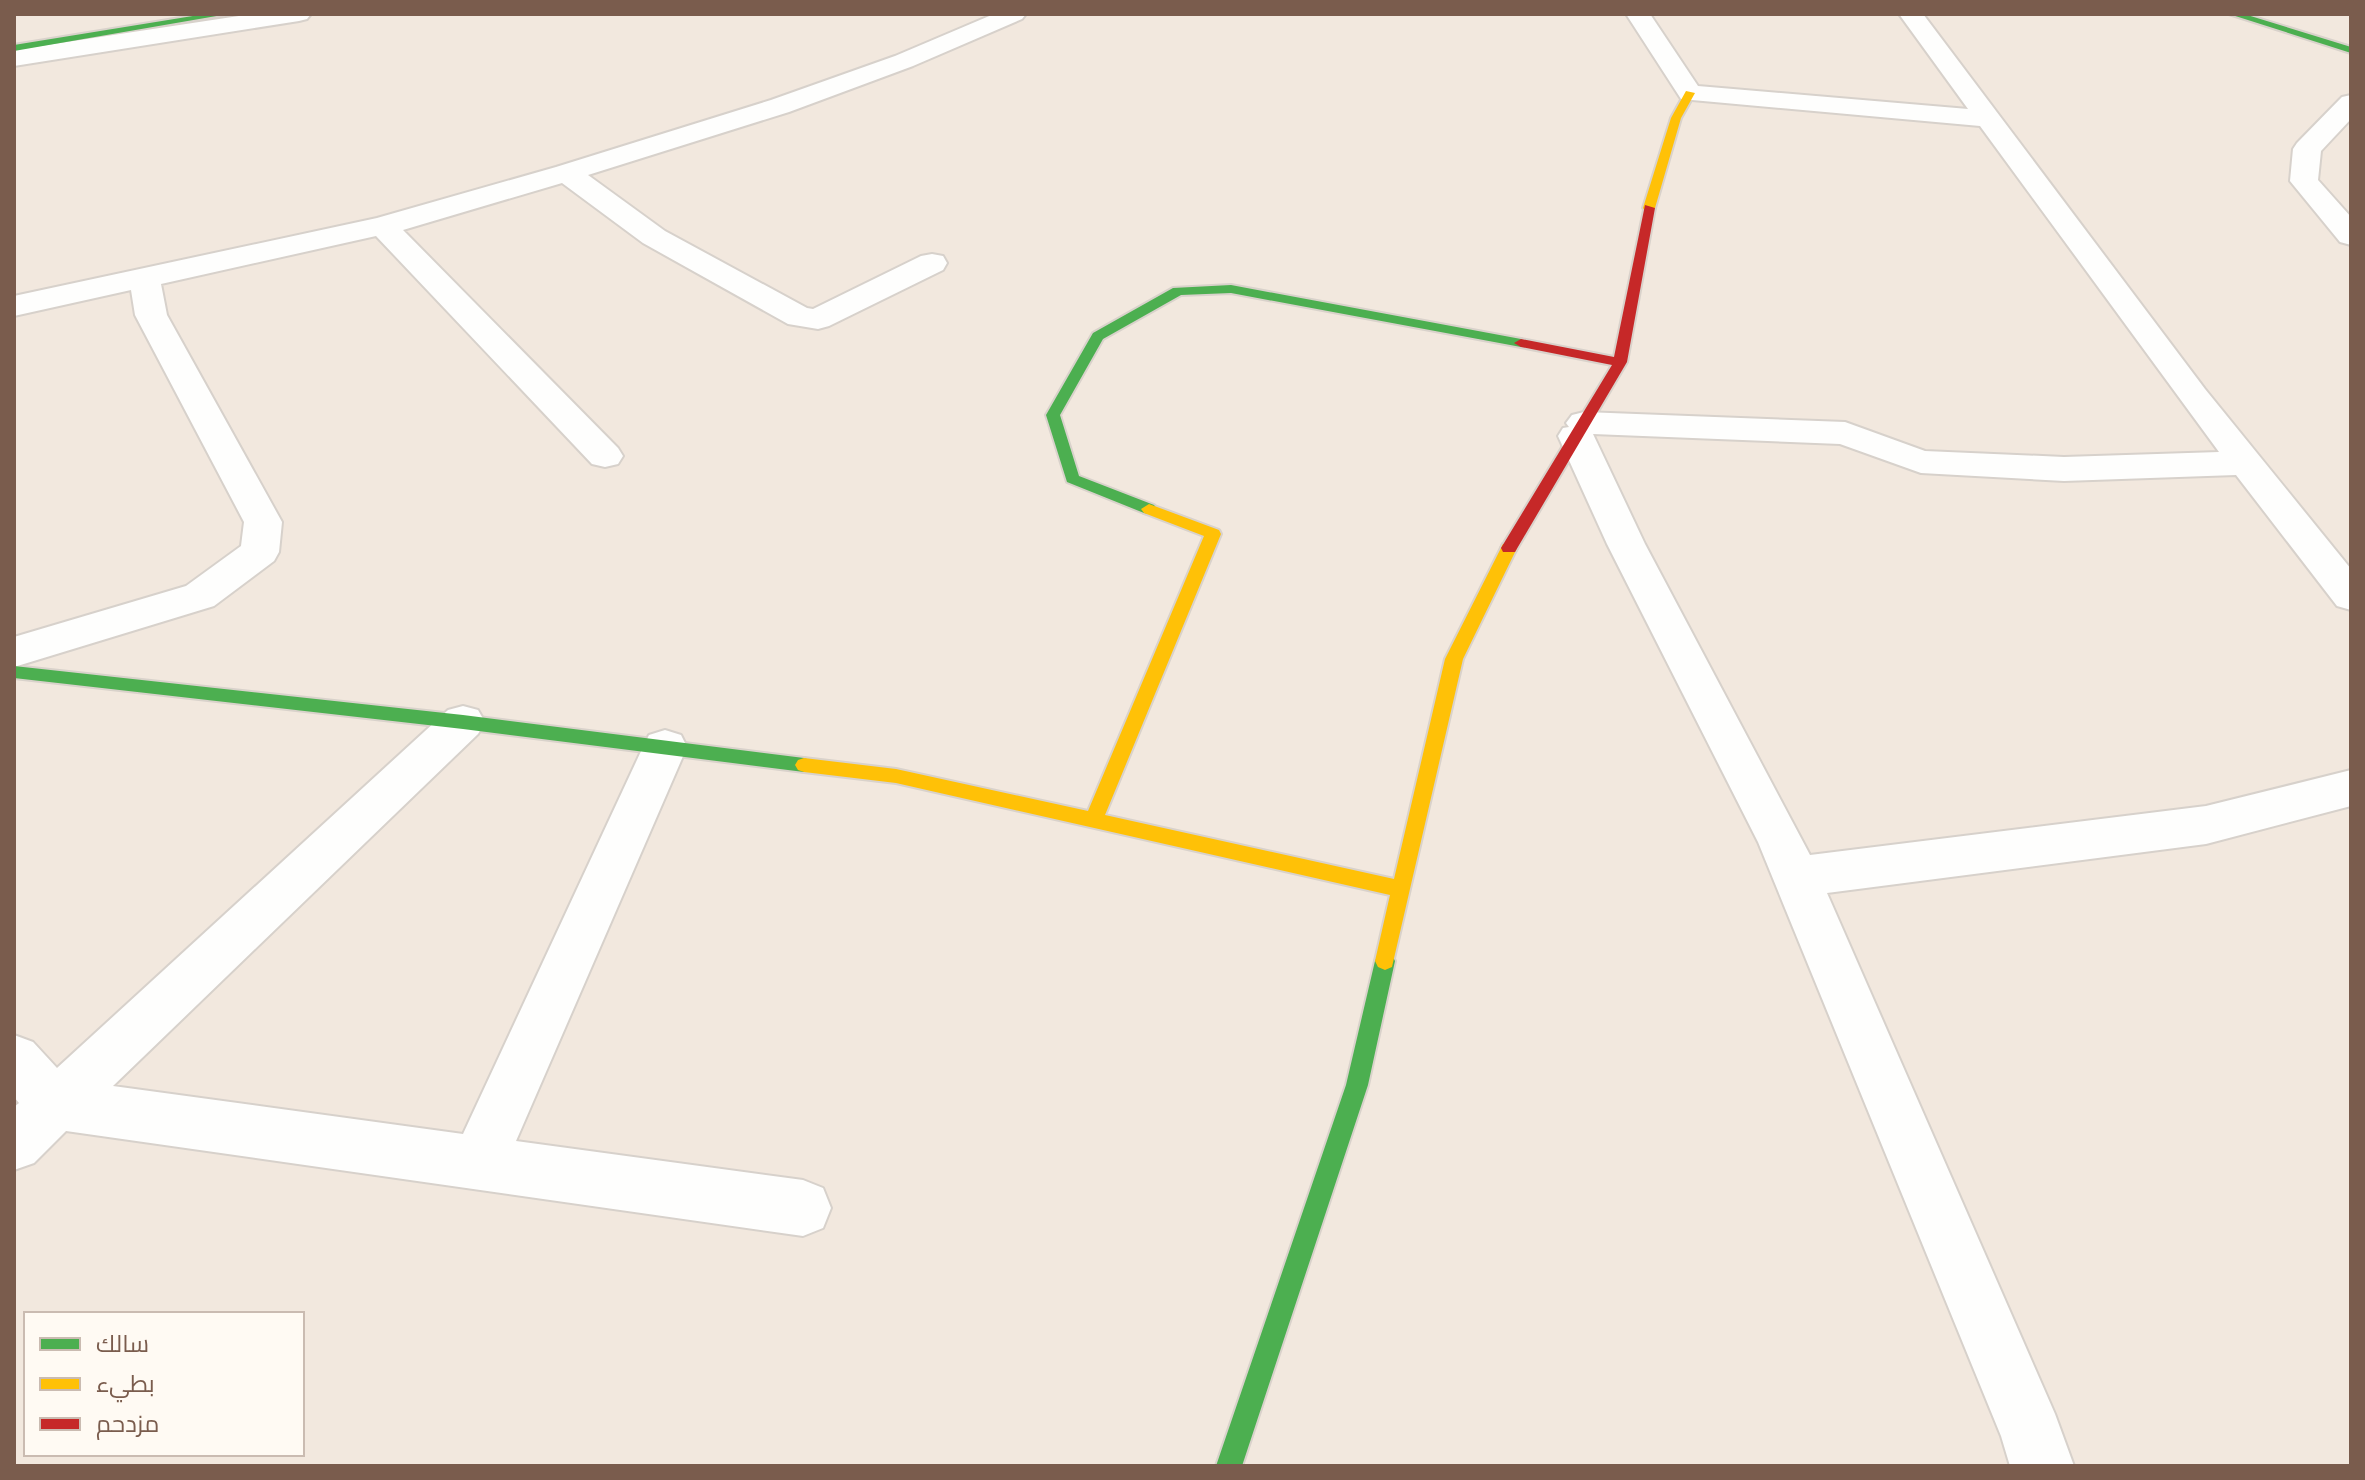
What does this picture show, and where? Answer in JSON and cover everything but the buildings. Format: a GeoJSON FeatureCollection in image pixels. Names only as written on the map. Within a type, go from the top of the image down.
{"type":"FeatureCollection","features":[{"type":"Feature","properties":{"kind":"street"},"geometry":{"type":"LineString","coordinates":[[14,48],[223,14]]}},
{"type":"Feature","properties":{"kind":"street"},"geometry":{"type":"LineString","coordinates":[[14,58],[299,14]]}},
{"type":"Feature","properties":{"kind":"street"},"geometry":{"type":"LineString","coordinates":[[14,306],[383,226],[566,173],[794,101],[904,61],[1014,14]]}},
{"type":"Feature","properties":{"kind":"street"},"geometry":{"type":"LineString","coordinates":[[1638,14],[1690,93]]}},
{"type":"Feature","properties":{"kind":"street"},"geometry":{"type":"LineString","coordinates":[[1911,14],[2245,463],[2351,596]]}},
{"type":"Feature","properties":{"kind":"street"},"geometry":{"type":"LineString","coordinates":[[2234,14],[2351,50]]}},
{"type":"Feature","properties":{"kind":"street"},"geometry":{"type":"LineString","coordinates":[[1690,93],[1988,119]]}},
{"type":"Feature","properties":{"kind":"street"},"geometry":{"type":"LineString","coordinates":[[1229,1466],[1357,1085],[1454,659],[1508,549],[1620,362],[1652,189],[1676,118],[1690,93]]}},
{"type":"Feature","properties":{"kind":"street"},"geometry":{"type":"LineString","coordinates":[[2351,103],[2307,149],[2304,181],[2351,236]]}},
{"type":"Feature","properties":{"kind":"street"},"geometry":{"type":"LineString","coordinates":[[566,173],[654,237],[799,317],[818,319],[932,263]]}},
{"type":"Feature","properties":{"kind":"street"},"geometry":{"type":"LineString","coordinates":[[383,226],[605,456]]}},
{"type":"Feature","properties":{"kind":"street"},"geometry":{"type":"LineString","coordinates":[[14,652],[200,596],[260,552],[263,522],[151,315],[144,278]]}},
{"type":"Feature","properties":{"kind":"street"},"geometry":{"type":"LineString","coordinates":[[1094,820],[1213,534],[1072,479],[1053,415],[1098,336],[1178,291],[1231,289],[1620,362]]}},
{"type":"Feature","properties":{"kind":"street"},"geometry":{"type":"LineString","coordinates":[[1580,430],[1845,433],[1921,462],[2064,469],[2245,463]]}},
{"type":"Feature","properties":{"kind":"street"},"geometry":{"type":"LineString","coordinates":[[1580,430],[1626,544],[1781,842],[2033,1436],[2042,1466]]}},
{"type":"Feature","properties":{"kind":"street"},"geometry":{"type":"LineString","coordinates":[[14,672],[463,722],[896,776],[1401,889]]}},
{"type":"Feature","properties":{"kind":"street"},"geometry":{"type":"LineString","coordinates":[[14,1144],[463,722]]}},
{"type":"Feature","properties":{"kind":"street"},"geometry":{"type":"LineString","coordinates":[[478,1163],[665,747]]}},
{"type":"Feature","properties":{"kind":"street"},"geometry":{"type":"LineString","coordinates":[[1796,877],[2206,825],[2351,788]]}},
{"type":"Feature","properties":{"kind":"street"},"geometry":{"type":"LineString","coordinates":[[14,1059],[56,1104],[803,1208]]}},
{"type":"Feature","properties":{"kind":"shaded area"},"geometry":{"type":"Polygon","coordinates":[[[14,14],[2351,14],[2351,1466],[14,1466],[14,14]]]}},
{"type":"Feature","properties":{"kind":"traffic: fast"},"geometry":{"type":"LineString","coordinates":[[14,48],[223,14]]}},
{"type":"Feature","properties":{"kind":"traffic: fast"},"geometry":{"type":"LineString","coordinates":[[2234,14],[2351,50]]}},
{"type":"Feature","properties":{"kind":"traffic: fast"},"geometry":{"type":"LineString","coordinates":[[1149,509],[1072,479],[1053,415],[1098,336],[1178,291],[1231,289],[1521,343]]}},
{"type":"Feature","properties":{"kind":"traffic: fast"},"geometry":{"type":"LineString","coordinates":[[14,672],[463,722],[804,765]]}},
{"type":"Feature","properties":{"kind":"traffic: fast"},"geometry":{"type":"LineString","coordinates":[[1229,1466],[1357,1085],[1385,961]]}},
{"type":"Feature","properties":{"kind":"traffic: slow"},"geometry":{"type":"LineString","coordinates":[[1649,208],[1676,118],[1690,93]]}},
{"type":"Feature","properties":{"kind":"traffic: slow"},"geometry":{"type":"LineString","coordinates":[[1094,820],[1213,534],[1149,509]]}},
{"type":"Feature","properties":{"kind":"traffic: slow"},"geometry":{"type":"LineString","coordinates":[[1385,961],[1454,659],[1509,548]]}},
{"type":"Feature","properties":{"kind":"traffic: slow"},"geometry":{"type":"LineString","coordinates":[[804,765],[896,776],[1401,889]]}},
{"type":"Feature","properties":{"kind":"traffic: jam"},"geometry":{"type":"LineString","coordinates":[[1509,548],[1620,362],[1649,208]]}},
{"type":"Feature","properties":{"kind":"traffic: jam"},"geometry":{"type":"LineString","coordinates":[[1521,343],[1620,362]]}}]}
